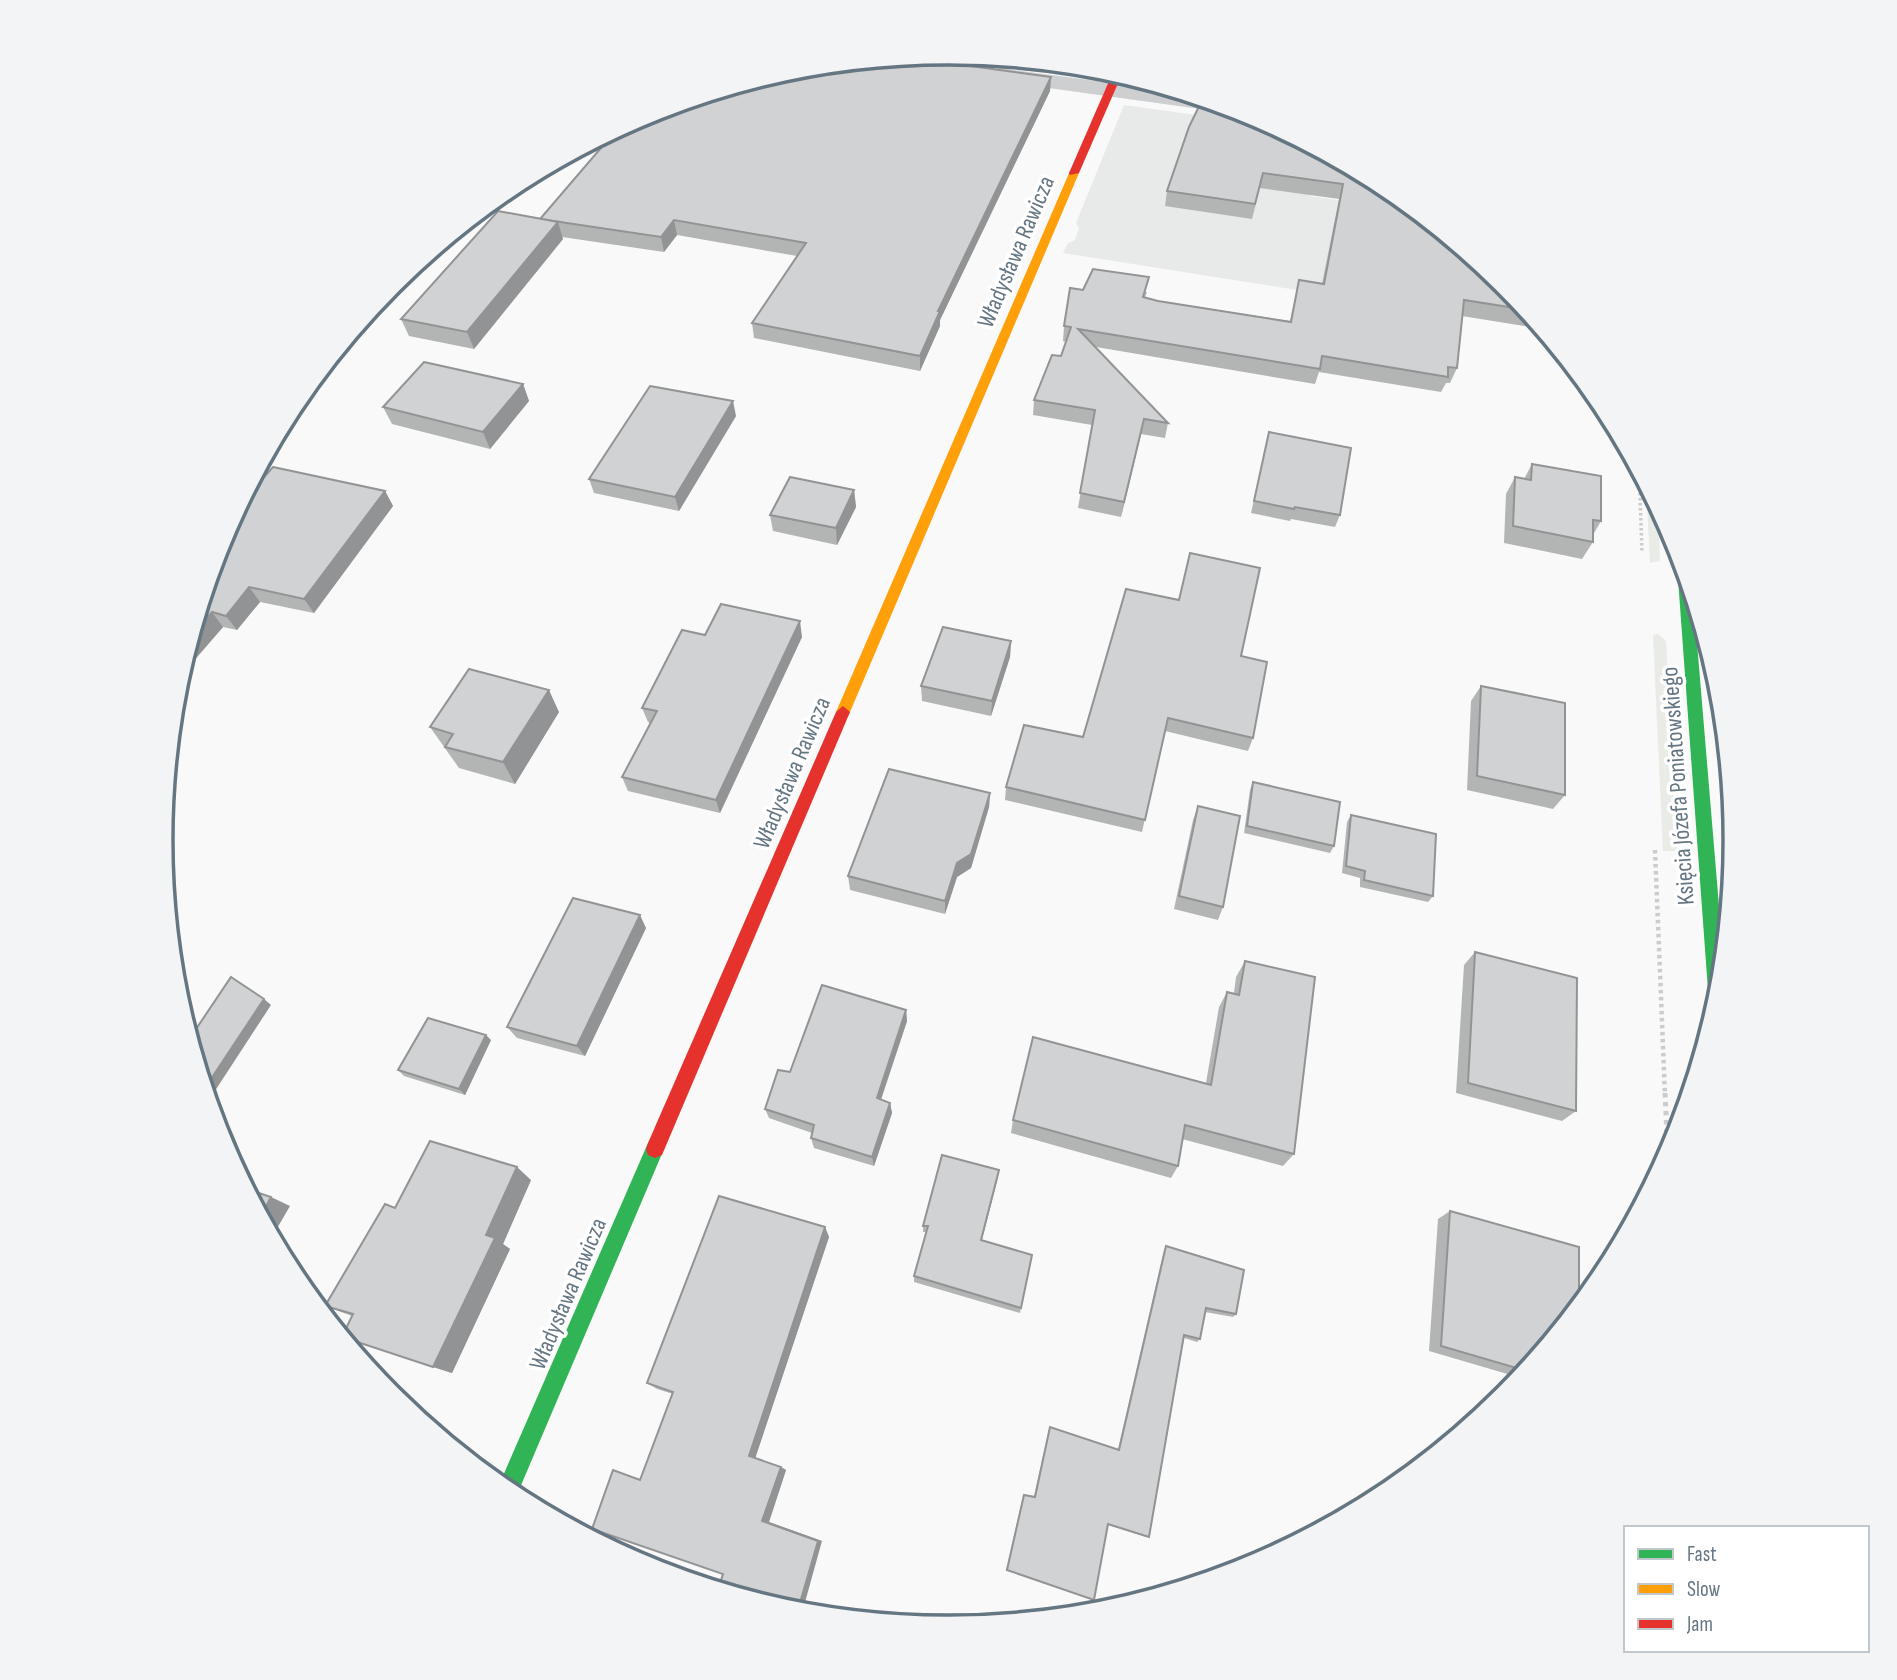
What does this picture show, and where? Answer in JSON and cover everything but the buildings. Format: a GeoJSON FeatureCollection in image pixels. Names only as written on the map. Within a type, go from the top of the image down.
{"type":"FeatureCollection","features":[{"type":"Feature","properties":{"kind":"street"},"geometry":{"type":"LineString","coordinates":[[977,72],[1101,80]]}},
{"type":"Feature","properties":{"kind":"street","name":"Władysława Rawicza"},"geometry":{"type":"LineString","coordinates":[[513,1481],[1113,83]]}},
{"type":"Feature","properties":{"kind":"street","name":"Księcia Józefa Poniatowskiego"},"geometry":{"type":"LineString","coordinates":[[1687,605],[1714,957]]}},
{"type":"Feature","properties":{"kind":"shaded area"},"geometry":{"type":"Polygon","coordinates":[[[1124,105],[1236,121],[1291,145],[1318,162],[1311,196],[1399,210],[1460,257],[1529,327],[1063,253],[1068,243],[1075,240],[1079,228],[1076,223],[1124,105]]]}},
{"type":"Feature","properties":{"kind":"shaded area"},"geometry":{"type":"Polygon","coordinates":[[[1647,504],[1659,529],[1660,561],[1650,563],[1647,504]]]}},
{"type":"Feature","properties":{"kind":"shaded area"},"geometry":{"type":"Polygon","coordinates":[[[1658,634],[1666,641],[1678,851],[1663,851],[1653,635],[1658,634]]]}},
{"type":"Feature","properties":{"kind":"traffic: fast"},"geometry":{"type":"LineString","coordinates":[[1687,605],[1714,957]]}},
{"type":"Feature","properties":{"kind":"traffic: fast"},"geometry":{"type":"LineString","coordinates":[[512,1481],[655,1149]]}},
{"type":"Feature","properties":{"kind":"traffic: slow"},"geometry":{"type":"LineString","coordinates":[[843,712],[1074,173]]}},
{"type":"Feature","properties":{"kind":"traffic: jam"},"geometry":{"type":"LineString","coordinates":[[1074,173],[1113,83]]}},
{"type":"Feature","properties":{"kind":"traffic: jam"},"geometry":{"type":"LineString","coordinates":[[655,1149],[843,712]]}}]}
